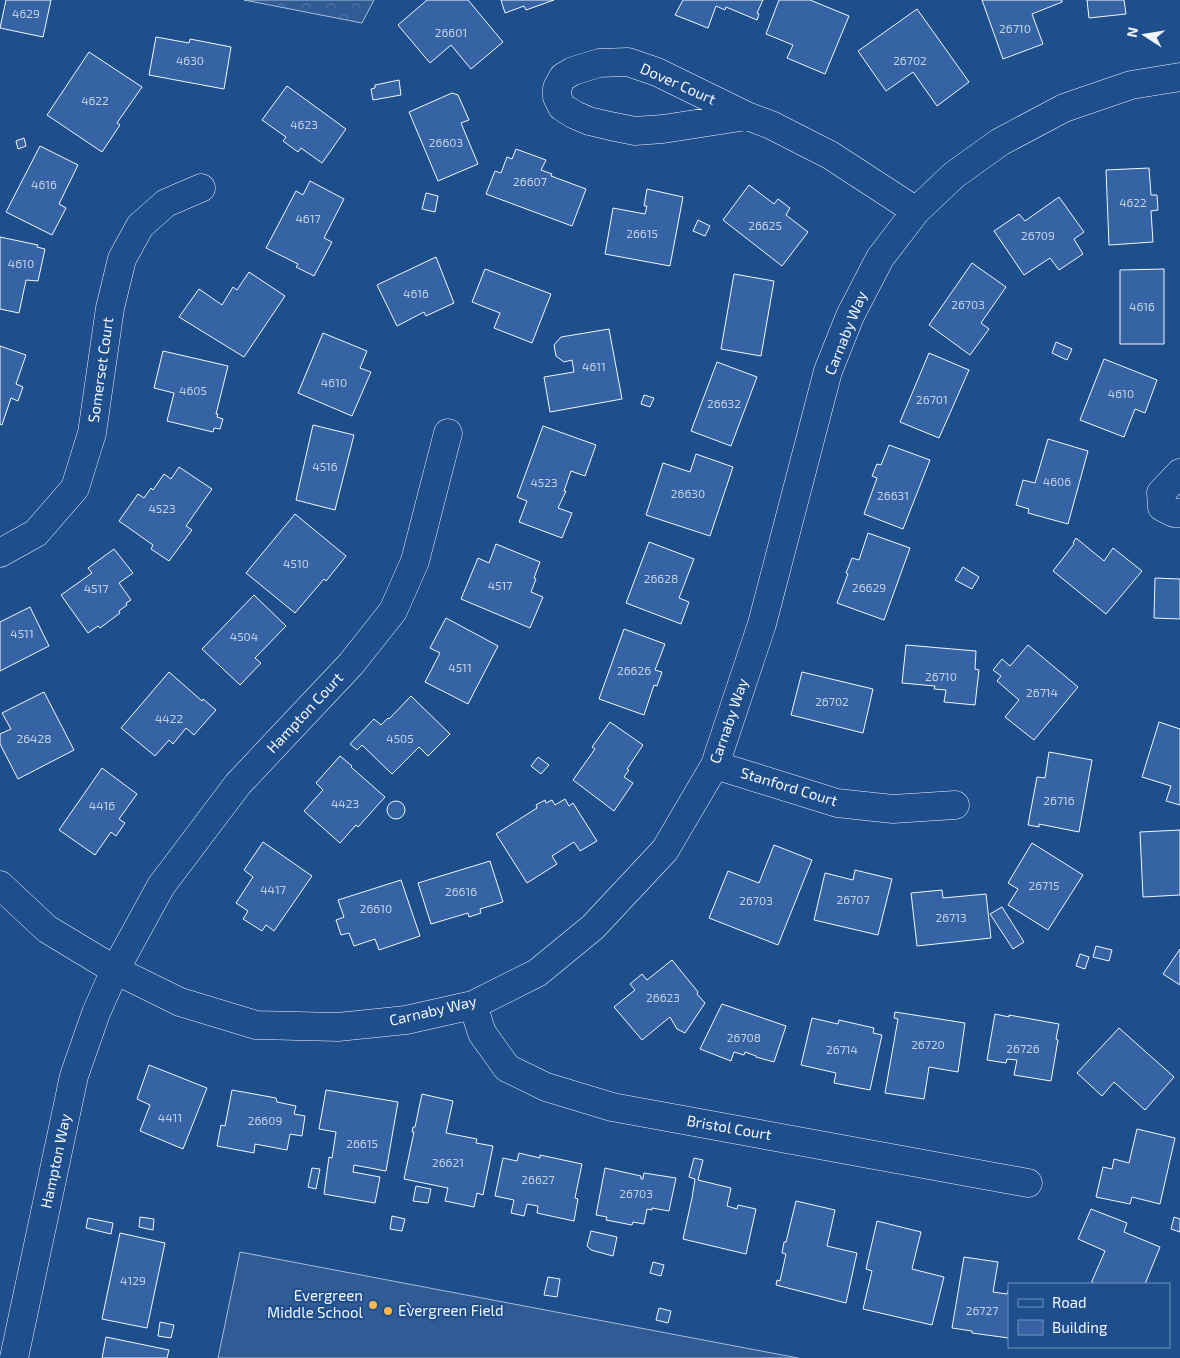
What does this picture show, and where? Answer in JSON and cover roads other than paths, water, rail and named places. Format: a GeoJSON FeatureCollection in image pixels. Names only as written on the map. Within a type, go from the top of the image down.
{"type":"FeatureCollection","features":[{"type":"Feature","properties":{"kind":"street","name":"Dover Court"},"geometry":{"type":"LineString","coordinates":[[747,116],[663,129],[635,130],[589,121],[575,115],[562,107],[557,96],[557,88],[563,77],[573,71],[599,63],[628,62],[657,72],[830,155],[916,211]]}},
{"type":"Feature","properties":{"kind":"street","name":"Carnaby Way"},"geometry":{"type":"LineString","coordinates":[[0,885],[47,929],[115,970],[180,1002],[256,1025],[338,1027],[406,1020],[473,1004],[537,973],[593,927],[665,850],[715,765],[762,624],[828,371],[850,316],[880,258],[916,211],[954,175],[1000,142],[1064,108],[1131,85],[1180,77]]}},
{"type":"Feature","properties":{"kind":"street","name":"Somerset Court"},"geometry":{"type":"LineString","coordinates":[[0,553],[36,533],[75,488],[92,433],[110,308],[122,259],[140,226],[166,203],[200,188]]}},
{"type":"Feature","properties":{"kind":"street","name":"Hampton Court"},"geometry":{"type":"LineString","coordinates":[[115,970],[161,886],[238,784],[351,664],[393,611],[415,561],[448,433]]}},
{"type":"Feature","properties":{"kind":"street"},"geometry":{"type":"LineString","coordinates":[[1180,473],[1161,493],[1162,507],[1174,513],[1180,513]]}},
{"type":"Feature","properties":{"kind":"street","name":"Stanford Court"},"geometry":{"type":"LineString","coordinates":[[715,765],[837,803],[893,809],[955,806]]}},
{"type":"Feature","properties":{"kind":"street","name":"Hampton Way"},"geometry":{"type":"LineString","coordinates":[[14,1358],[74,1076],[96,1014],[115,970]]}},
{"type":"Feature","properties":{"kind":"street","name":"Bristol Court"},"geometry":{"type":"LineString","coordinates":[[473,1004],[482,1033],[507,1068],[546,1087],[612,1107],[1028,1182]]}},
{"type":"Feature","properties":{"kind":"place","name":"Evergreen Middle School"},"geometry":{"type":"Point","coordinates":[373,1305]}},
{"type":"Feature","properties":{"kind":"place","name":"Evergreen Field"},"geometry":{"type":"Point","coordinates":[388,1311]}}]}
